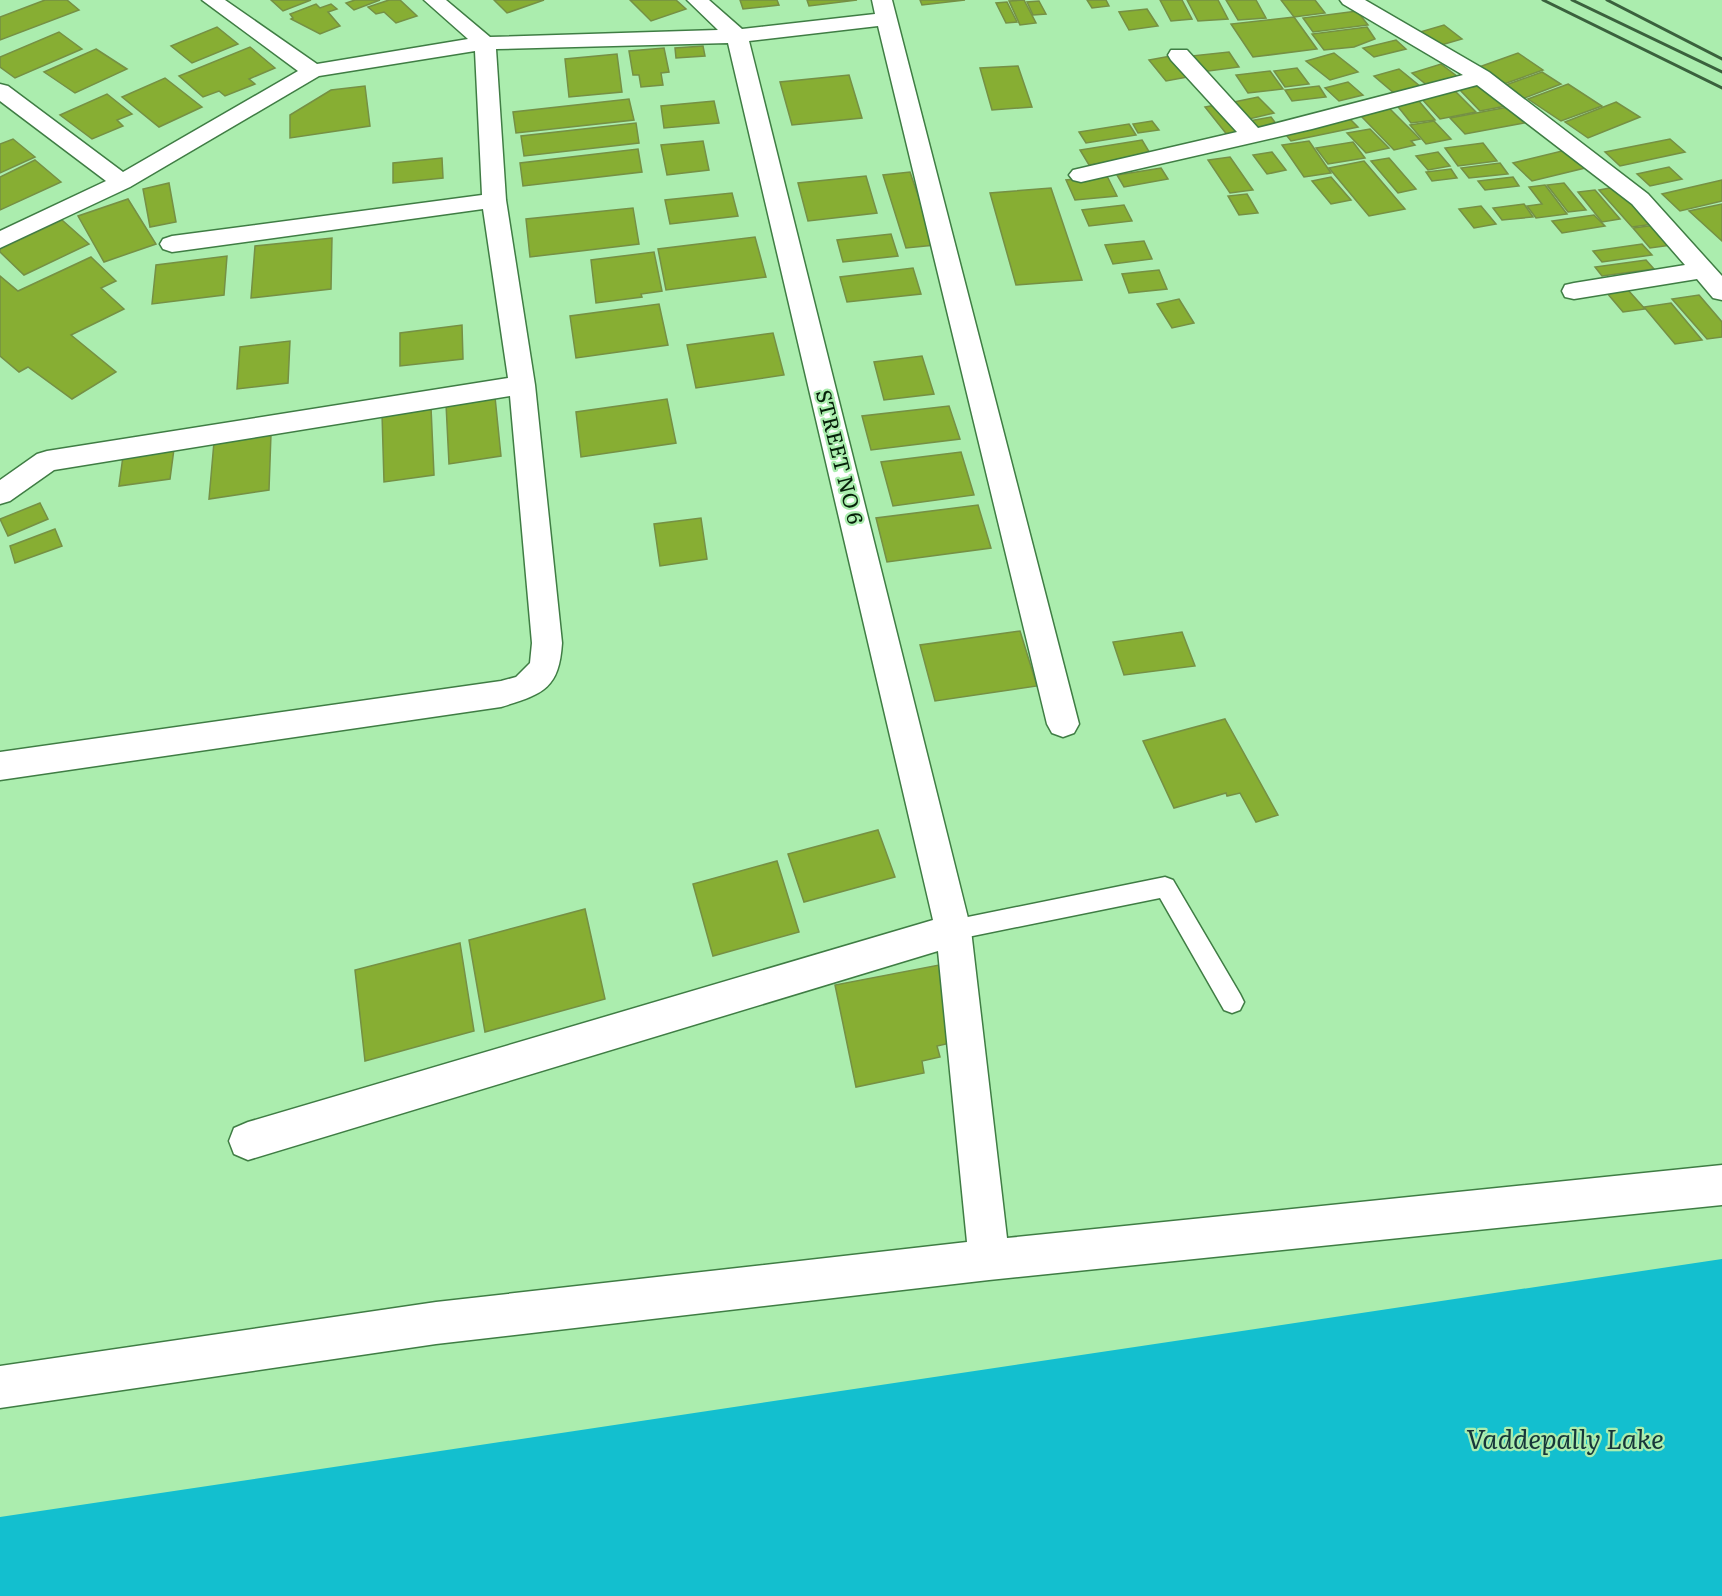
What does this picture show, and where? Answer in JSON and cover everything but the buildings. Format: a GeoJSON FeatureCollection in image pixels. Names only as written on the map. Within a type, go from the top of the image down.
{"type":"FeatureCollection","features":[{"type":"Feature","properties":{"kind":"street"},"geometry":{"type":"LineString","coordinates":[[212,0],[313,71]]}},
{"type":"Feature","properties":{"kind":"street"},"geometry":{"type":"LineString","coordinates":[[0,766],[501,694],[527,686],[545,669],[547,643],[522,385],[494,200],[485,44],[435,0]]}},
{"type":"Feature","properties":{"kind":"street"},"geometry":{"type":"LineString","coordinates":[[697,0],[737,36]]}},
{"type":"Feature","properties":{"kind":"street"},"geometry":{"type":"LineString","coordinates":[[1350,0],[1481,77],[1640,199],[1722,292]]}},
{"type":"Feature","properties":{"kind":"street"},"geometry":{"type":"LineString","coordinates":[[0,240],[122,182],[313,71],[485,44],[737,36],[885,10],[1063,724]]}},
{"type":"Feature","properties":{"kind":"street","name":"STREET NO 6"},"geometry":{"type":"LineString","coordinates":[[737,36],[953,930],[989,1260]]}},
{"type":"Feature","properties":{"kind":"street"},"geometry":{"type":"LineString","coordinates":[[1179,55],[1253,136]]}},
{"type":"Feature","properties":{"kind":"street"},"geometry":{"type":"LineString","coordinates":[[1081,174],[1253,136],[1481,77]]}},
{"type":"Feature","properties":{"kind":"street"},"geometry":{"type":"LineString","coordinates":[[0,92],[122,182]]}},
{"type":"Feature","properties":{"kind":"street"},"geometry":{"type":"LineString","coordinates":[[172,244],[494,200]]}},
{"type":"Feature","properties":{"kind":"street"},"geometry":{"type":"LineString","coordinates":[[1574,291],[1702,270]]}},
{"type":"Feature","properties":{"kind":"street"},"geometry":{"type":"LineString","coordinates":[[0,494],[47,461],[522,385]]}},
{"type":"Feature","properties":{"kind":"street"},"geometry":{"type":"LineString","coordinates":[[248,1141],[953,930]]}},
{"type":"Feature","properties":{"kind":"street"},"geometry":{"type":"LineString","coordinates":[[0,1387],[436,1323],[989,1260],[1722,1185]]}},
{"type":"Feature","properties":{"kind":"lane"},"geometry":{"type":"LineString","coordinates":[[953,930],[1166,886],[1232,1002]]}},
{"type":"Feature","properties":{"kind":"water","name":"Vaddepally Lake"},"geometry":{"type":"Polygon","coordinates":[[[1722,1259],[1722,1596],[0,1596],[0,1517],[1722,1259]]]}},
{"type":"Feature","properties":{"kind":"railway"},"geometry":{"type":"LineString","coordinates":[[1543,0],[1722,88]]}},
{"type":"Feature","properties":{"kind":"railway"},"geometry":{"type":"LineString","coordinates":[[1572,0],[1722,72]]}},
{"type":"Feature","properties":{"kind":"railway"},"geometry":{"type":"LineString","coordinates":[[1607,0],[1722,59]]}}]}
